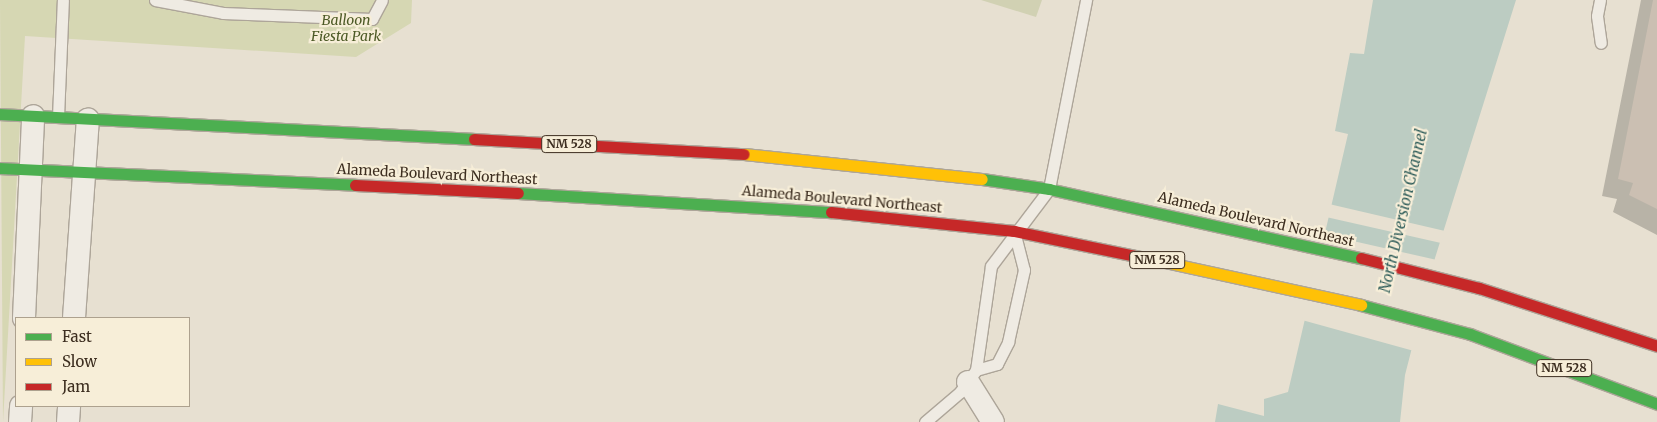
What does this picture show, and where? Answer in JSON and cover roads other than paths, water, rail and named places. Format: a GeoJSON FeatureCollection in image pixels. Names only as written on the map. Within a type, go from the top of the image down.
{"type":"FeatureCollection","features":[{"type":"Feature","properties":{"kind":"main road","name":"Alameda Boulevard Northeast"},"geometry":{"type":"LineString","coordinates":[[0,114],[788,156],[1049,189],[1308,245],[1480,288],[1657,346]]}},
{"type":"Feature","properties":{"kind":"main road","name":"Alameda Boulevard Northeast"},"geometry":{"type":"LineString","coordinates":[[0,168],[780,206],[1014,231],[1300,289],[1470,334],[1657,404]]}},
{"type":"Feature","properties":{"kind":"street"},"geometry":{"type":"LineString","coordinates":[[24,317],[34,116]]}},
{"type":"Feature","properties":{"kind":"street"},"geometry":{"type":"LineString","coordinates":[[74,317],[88,119]]}},
{"type":"Feature","properties":{"kind":"street"},"geometry":{"type":"LineString","coordinates":[[972,376],[993,422]]}},
{"type":"Feature","properties":{"kind":"street"},"geometry":{"type":"LineString","coordinates":[[20,422],[21,407]]}},
{"type":"Feature","properties":{"kind":"street"},"geometry":{"type":"LineString","coordinates":[[68,422],[69,407]]}},
{"type":"Feature","properties":{"kind":"lane"},"geometry":{"type":"LineString","coordinates":[[58,117],[63,0]]}},
{"type":"Feature","properties":{"kind":"lane"},"geometry":{"type":"LineString","coordinates":[[155,0],[223,13],[372,19],[382,0]]}},
{"type":"Feature","properties":{"kind":"lane"},"geometry":{"type":"LineString","coordinates":[[972,376],[991,266],[1014,231],[1049,189],[1086,0]]}},
{"type":"Feature","properties":{"kind":"lane"},"geometry":{"type":"LineString","coordinates":[[1600,0],[1597,16],[1601,43]]}},
{"type":"Feature","properties":{"kind":"lane"},"geometry":{"type":"LineString","coordinates":[[926,422],[972,376],[997,364],[1008,342],[1024,270],[1014,231]]}},
{"type":"Feature","properties":{"kind":"water","name":"North Diversion Channel"},"geometry":{"type":"Polygon","coordinates":[[[1373,0],[1516,0],[1435,258],[1405,375],[1400,422],[1215,422],[1218,404],[1264,416],[1264,399],[1288,392],[1348,134],[1335,131],[1350,53],[1364,54],[1373,0]]]}},
{"type":"Feature","properties":{"kind":"park label","name":"Balloon Fiesta Park"},"geometry":{"type":"Point","coordinates":[346,28]}}]}
